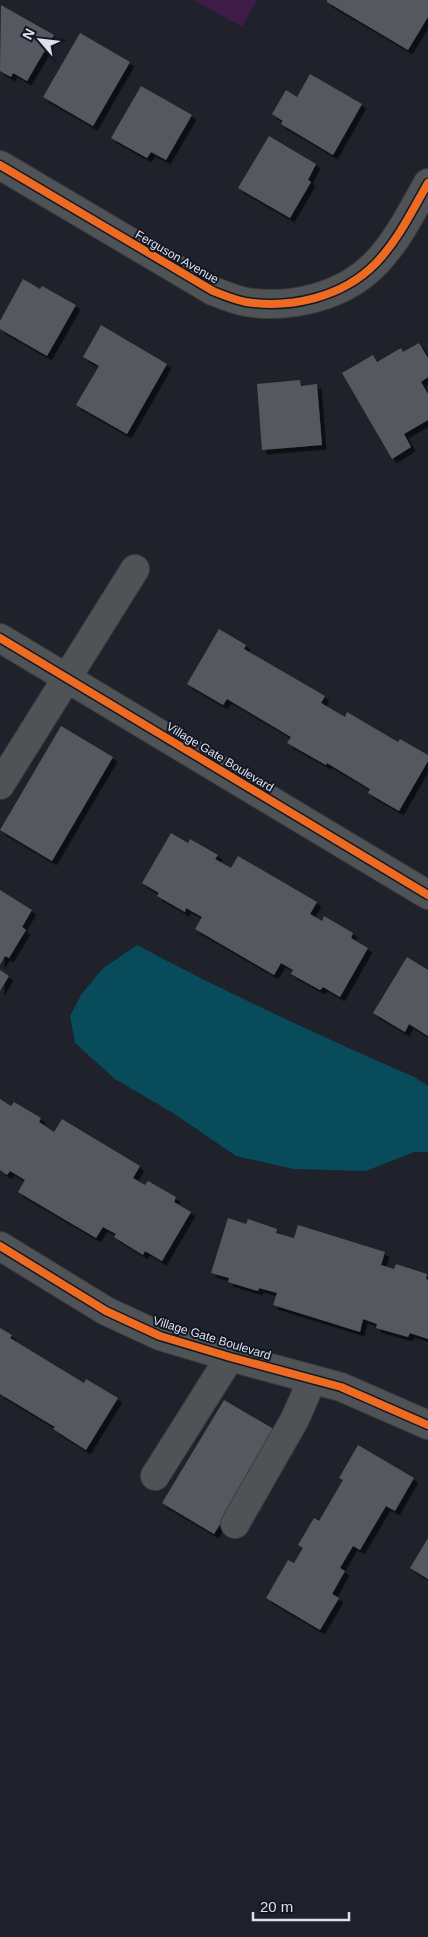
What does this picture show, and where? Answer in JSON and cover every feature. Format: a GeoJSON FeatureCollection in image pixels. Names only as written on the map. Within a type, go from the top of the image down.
{"type":"FeatureCollection","features":[{"type":"Feature","properties":{"kind":"street","name":"Ferguson Avenue"},"geometry":{"type":"LineString","coordinates":[[0,165],[213,292],[244,302],[277,305],[312,300],[345,286],[375,264],[396,239],[428,183]]}},
{"type":"Feature","properties":{"kind":"street"},"geometry":{"type":"LineString","coordinates":[[0,785],[135,569]]}},
{"type":"Feature","properties":{"kind":"street","name":"Village Gate Boulevard"},"geometry":{"type":"LineString","coordinates":[[0,638],[428,895]]}},
{"type":"Feature","properties":{"kind":"street","name":"Village Gate Boulevard"},"geometry":{"type":"LineString","coordinates":[[0,1246],[106,1311],[160,1336],[341,1387],[428,1426]]}},
{"type":"Feature","properties":{"kind":"street"},"geometry":{"type":"LineString","coordinates":[[155,1476],[230,1357]]}},
{"type":"Feature","properties":{"kind":"street"},"geometry":{"type":"LineString","coordinates":[[235,1524],[295,1419],[312,1380]]}},
{"type":"Feature","properties":{"kind":"shaded area"},"geometry":{"type":"Polygon","coordinates":[[[194,0],[257,0],[242,27],[194,0]]]}},
{"type":"Feature","properties":{"kind":"water"},"geometry":{"type":"Polygon","coordinates":[[[137,945],[239,997],[414,1077],[428,1086],[428,1152],[414,1152],[366,1171],[293,1169],[236,1156],[173,1113],[115,1079],[75,1043],[70,1016],[81,995],[102,969],[137,945]]]}},
{"type":"Feature","properties":{"kind":"building"},"geometry":{"type":"Polygon","coordinates":[[[327,0],[428,0],[428,17],[408,50],[327,2],[327,0]]]}},
{"type":"Feature","properties":{"kind":"building"},"geometry":{"type":"Polygon","coordinates":[[[1,5],[54,35],[27,81],[13,73],[11,77],[0,71],[1,5]]]}},
{"type":"Feature","properties":{"kind":"building"},"geometry":{"type":"Polygon","coordinates":[[[80,33],[130,62],[93,126],[43,97],[80,33]]]}},
{"type":"Feature","properties":{"kind":"building"},"geometry":{"type":"Polygon","coordinates":[[[310,74],[362,104],[333,155],[281,124],[283,121],[272,114],[286,90],[297,97],[310,74]]]}},
{"type":"Feature","properties":{"kind":"building"},"geometry":{"type":"Polygon","coordinates":[[[141,86],[192,115],[166,160],[151,152],[147,158],[111,138],[141,86]]]}},
{"type":"Feature","properties":{"kind":"building"},"geometry":{"type":"Polygon","coordinates":[[[269,136],[316,164],[308,180],[311,182],[290,218],[238,188],[269,136]]]}},
{"type":"Feature","properties":{"kind":"building"},"geometry":{"type":"Polygon","coordinates":[[[23,279],[40,289],[42,286],[76,305],[47,356],[0,329],[0,321],[23,279]]]}},
{"type":"Feature","properties":{"kind":"building"},"geometry":{"type":"Polygon","coordinates":[[[101,325],[167,364],[127,434],[76,405],[99,366],[83,357],[101,325]]]}},
{"type":"Feature","properties":{"kind":"building"},"geometry":{"type":"Polygon","coordinates":[[[419,343],[428,358],[428,377],[421,382],[428,394],[428,420],[404,434],[411,447],[392,459],[342,373],[373,355],[377,362],[401,348],[403,352],[419,343]]]}},
{"type":"Feature","properties":{"kind":"building"},"geometry":{"type":"Polygon","coordinates":[[[300,380],[301,386],[317,384],[322,445],[262,450],[257,384],[300,380]]]}},
{"type":"Feature","properties":{"kind":"building"},"geometry":{"type":"Polygon","coordinates":[[[219,629],[246,645],[244,649],[325,696],[321,703],[345,717],[347,712],[398,742],[400,739],[428,755],[428,761],[399,811],[368,793],[370,789],[327,763],[326,765],[287,743],[291,737],[227,699],[223,705],[187,684],[219,629]]]}},
{"type":"Feature","properties":{"kind":"building"},"geometry":{"type":"Polygon","coordinates":[[[61,726],[113,757],[52,861],[0,830],[61,726]]]}},
{"type":"Feature","properties":{"kind":"building"},"geometry":{"type":"Polygon","coordinates":[[[171,833],[188,843],[190,839],[218,855],[215,859],[231,868],[238,856],[317,902],[310,914],[322,921],[324,916],[353,933],[351,938],[368,948],[340,997],[323,987],[320,990],[291,974],[293,970],[281,963],[274,975],[195,929],[202,917],[186,908],[185,912],[157,896],[159,893],[142,883],[171,833]]]}},
{"type":"Feature","properties":{"kind":"building"},"geometry":{"type":"Polygon","coordinates":[[[0,890],[32,910],[22,927],[26,930],[9,958],[5,956],[0,965],[0,890]]]}},
{"type":"Feature","properties":{"kind":"building"},"geometry":{"type":"Polygon","coordinates":[[[407,957],[428,970],[428,1036],[409,1024],[405,1032],[373,1013],[407,957]]]}},
{"type":"Feature","properties":{"kind":"building"},"geometry":{"type":"Polygon","coordinates":[[[0,970],[9,976],[0,991],[0,970]]]}},
{"type":"Feature","properties":{"kind":"building"},"geometry":{"type":"Polygon","coordinates":[[[0,1099],[11,1106],[14,1102],[41,1118],[39,1122],[54,1132],[62,1119],[140,1166],[133,1178],[145,1185],[148,1181],[176,1197],[174,1202],[191,1212],[162,1261],[145,1251],[143,1255],[114,1237],[116,1234],[103,1227],[96,1238],[18,1192],[25,1180],[10,1171],[7,1175],[0,1170],[0,1099]]]}},
{"type":"Feature","properties":{"kind":"building"},"geometry":{"type":"Polygon","coordinates":[[[228,1218],[246,1224],[248,1219],[277,1229],[276,1233],[294,1238],[298,1225],[385,1252],[381,1265],[394,1269],[396,1264],[427,1274],[428,1339],[410,1333],[408,1337],[376,1328],[377,1324],[363,1319],[360,1332],[273,1305],[277,1293],[259,1288],[258,1291],[228,1282],[229,1278],[211,1273],[228,1218]]]}},
{"type":"Feature","properties":{"kind":"building"},"geometry":{"type":"Polygon","coordinates":[[[0,1328],[12,1335],[10,1338],[84,1383],[86,1379],[118,1398],[86,1450],[53,1429],[55,1427],[0,1394],[0,1328]]]}},
{"type":"Feature","properties":{"kind":"building"},"geometry":{"type":"Polygon","coordinates":[[[224,1400],[277,1431],[214,1534],[162,1503],[224,1400]]]}},
{"type":"Feature","properties":{"kind":"building"},"geometry":{"type":"Polygon","coordinates":[[[358,1445],[414,1478],[395,1511],[386,1506],[360,1550],[353,1546],[340,1568],[345,1571],[332,1594],[339,1598],[320,1630],[266,1598],[288,1560],[294,1563],[303,1548],[298,1545],[314,1518],[319,1521],[343,1480],[339,1478],[358,1445]]]}},
{"type":"Feature","properties":{"kind":"building"},"geometry":{"type":"Polygon","coordinates":[[[428,1538],[428,1579],[410,1568],[428,1538]]]}},
{"type":"Feature","properties":{"kind":"cycle path"},"geometry":{"type":"LineString","coordinates":[[0,165],[213,291],[242,301],[263,304],[281,304],[316,298],[332,292],[363,275],[391,245],[428,183]]}},
{"type":"Feature","properties":{"kind":"cycle path"},"geometry":{"type":"LineString","coordinates":[[0,638],[428,895]]}},
{"type":"Feature","properties":{"kind":"cycle path"},"geometry":{"type":"LineString","coordinates":[[0,1246],[106,1311],[160,1336],[341,1387],[428,1425]]}}]}
